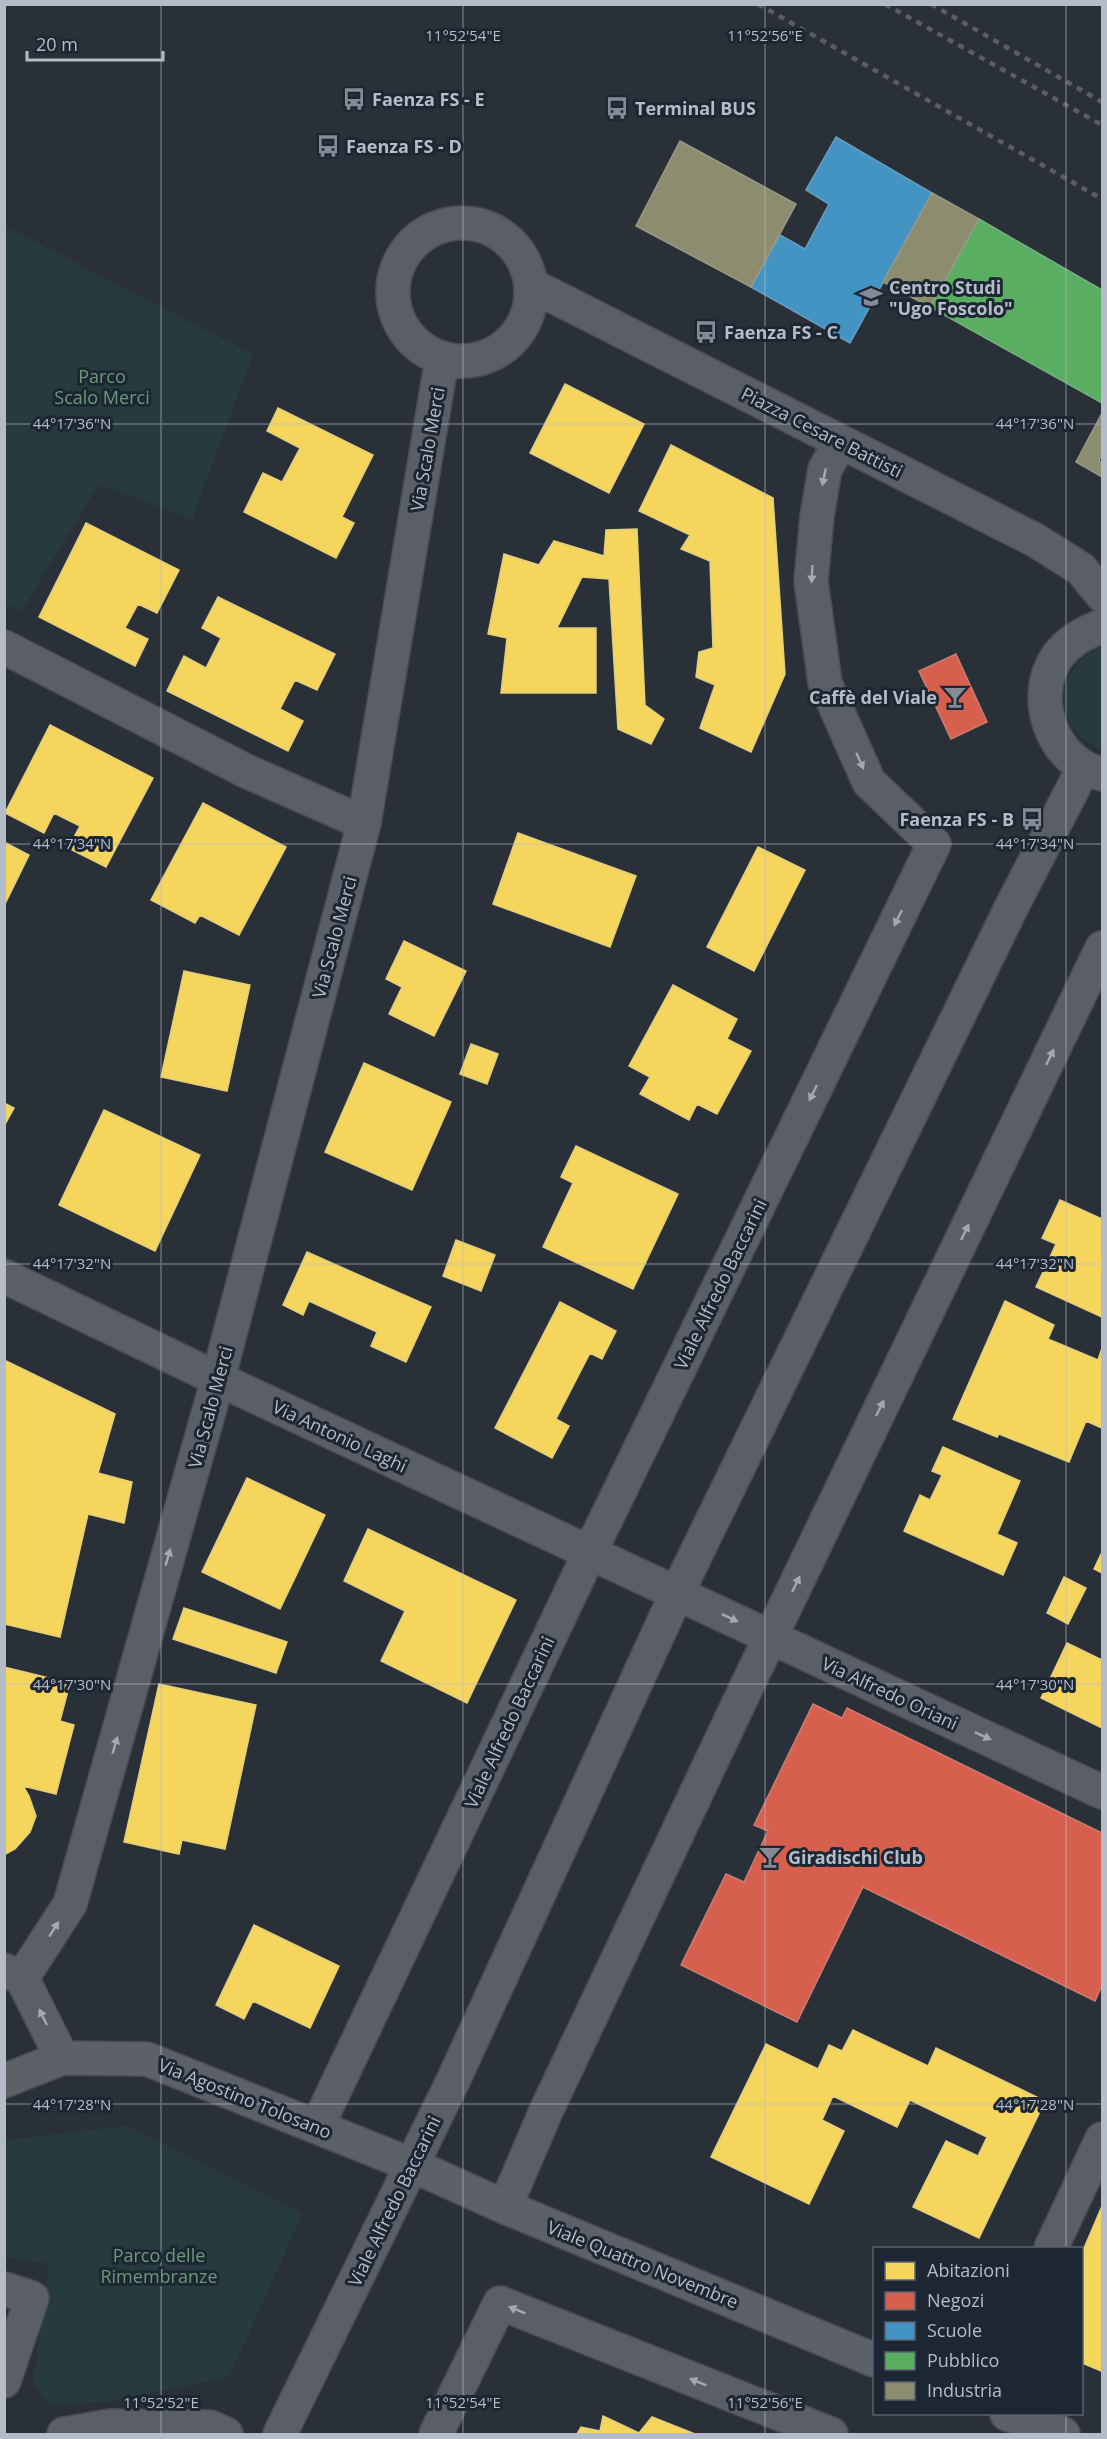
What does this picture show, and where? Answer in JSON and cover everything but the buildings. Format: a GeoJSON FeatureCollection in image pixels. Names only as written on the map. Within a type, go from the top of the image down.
{"type":"FeatureCollection","features":[{"type":"Feature","properties":{"kind":"main road","name":"Via Agostino Tolosano"},"geometry":{"type":"LineString","coordinates":[[4,2080],[62,2058],[147,2059],[412,2165]]}},
{"type":"Feature","properties":{"kind":"main road","name":"Viale Quattro Novembre"},"geometry":{"type":"LineString","coordinates":[[412,2165],[505,2207],[873,2360]]}},
{"type":"Feature","properties":{"kind":"main road"},"geometry":{"type":"LineString","coordinates":[[1010,2415],[1063,2434]]}},
{"type":"Feature","properties":{"kind":"street"},"geometry":{"type":"LineString","coordinates":[[449,224],[472,224],[495,231],[513,245],[525,263],[531,285],[530,308],[521,329],[507,346],[487,357],[465,362],[442,359],[422,350],[405,333],[395,312],[392,289],[398,266],[410,247],[427,232],[449,224]]}},
{"type":"Feature","properties":{"kind":"street","name":"Piazza Cesare Battisti"},"geometry":{"type":"LineString","coordinates":[[531,285],[1035,540],[1081,570],[1102,595]]}},
{"type":"Feature","properties":{"kind":"street","name":"Via Scalo Merci"},"geometry":{"type":"LineString","coordinates":[[10,1977],[70,1904],[218,1378],[364,823],[442,359]]}},
{"type":"Feature","properties":{"kind":"street","name":"Viale Alfredo Baccarini"},"geometry":{"type":"LineString","coordinates":[[317,2127],[590,1552],[934,844],[869,782],[825,683],[811,581],[817,516],[825,469],[841,442]]}},
{"type":"Feature","properties":{"kind":"street"},"geometry":{"type":"LineString","coordinates":[[1084,764],[1048,723],[1045,708],[1047,681],[1056,659],[1069,644],[1085,632],[1102,626]]}},
{"type":"Feature","properties":{"kind":"street"},"geometry":{"type":"LineString","coordinates":[[4,647],[246,771],[364,823]]}},
{"type":"Feature","properties":{"kind":"street","name":"Viale Alfredo Baccarini"},"geometry":{"type":"LineString","coordinates":[[280,2434],[412,2165],[677,1593],[1006,917],[1084,764]]}},
{"type":"Feature","properties":{"kind":"street"},"geometry":{"type":"LineString","coordinates":[[505,2207],[546,2111],[770,1636],[1102,948]]}},
{"type":"Feature","properties":{"kind":"street","name":"Via Antonio Laghi"},"geometry":{"type":"LineString","coordinates":[[4,1276],[677,1593]]}},
{"type":"Feature","properties":{"kind":"street","name":"Via Alfredo Oriani"},"geometry":{"type":"LineString","coordinates":[[677,1593],[1102,1792]]}},
{"type":"Feature","properties":{"kind":"street"},"geometry":{"type":"LineString","coordinates":[[10,1977],[62,2058]]}},
{"type":"Feature","properties":{"kind":"street"},"geometry":{"type":"LineString","coordinates":[[1051,2247],[1102,2139]]}},
{"type":"Feature","properties":{"kind":"street"},"geometry":{"type":"LineString","coordinates":[[4,2289],[32,2298],[4,2381]]}},
{"type":"Feature","properties":{"kind":"street"},"geometry":{"type":"LineString","coordinates":[[436,2434],[500,2303],[831,2434]]}},
{"type":"Feature","properties":{"kind":"street"},"geometry":{"type":"LineString","coordinates":[[64,2434],[121,2426],[210,2427],[226,2434]]}},
{"type":"Feature","properties":{"kind":"green space","name":"Parco Scalo Merci"},"geometry":{"type":"Polygon","coordinates":[[[4,226],[253,354],[192,519],[99,484],[22,611],[4,604],[4,226]]]}},
{"type":"Feature","properties":{"kind":"green space"},"geometry":{"type":"Polygon","coordinates":[[[1102,646],[1102,750],[1085,740],[1073,728],[1066,714],[1064,699],[1066,683],[1074,669],[1086,656],[1102,646]]]}},
{"type":"Feature","properties":{"kind":"green space","name":"Parco delle Rimembranze"},"geometry":{"type":"Polygon","coordinates":[[[127,2126],[303,2213],[229,2377],[106,2402],[49,2405],[33,2383],[49,2264],[5,2257],[4,2140],[127,2126]]]}},
{"type":"Feature","properties":{"kind":"railway"},"geometry":{"type":"LineString","coordinates":[[758,4],[1102,199]]}},
{"type":"Feature","properties":{"kind":"railway"},"geometry":{"type":"LineString","coordinates":[[885,4],[1102,125]]}},
{"type":"Feature","properties":{"kind":"railway"},"geometry":{"type":"LineString","coordinates":[[931,4],[1102,102]]}},
{"type":"Feature","properties":{"kind":"place","name":"Faenza FS - E"},"geometry":{"type":"Point","coordinates":[354,99]}},
{"type":"Feature","properties":{"kind":"place","name":"Terminal BUS"},"geometry":{"type":"Point","coordinates":[617,108]}},
{"type":"Feature","properties":{"kind":"place","name":"Faenza FS - D"},"geometry":{"type":"Point","coordinates":[328,146]}},
{"type":"Feature","properties":{"kind":"place","name":"Centro Studi \"Ugo Foscolo\""},"geometry":{"type":"Point","coordinates":[871,297]}},
{"type":"Feature","properties":{"kind":"place","name":"Faenza FS - C"},"geometry":{"type":"Point","coordinates":[706,332]}},
{"type":"Feature","properties":{"kind":"place","name":"Caffè del Viale"},"geometry":{"type":"Point","coordinates":[955,697]}},
{"type":"Feature","properties":{"kind":"place","name":"Faenza FS - B"},"geometry":{"type":"Point","coordinates":[1032,819]}},
{"type":"Feature","properties":{"kind":"place","name":"Giradischi Club"},"geometry":{"type":"Point","coordinates":[770,1857]}}]}
